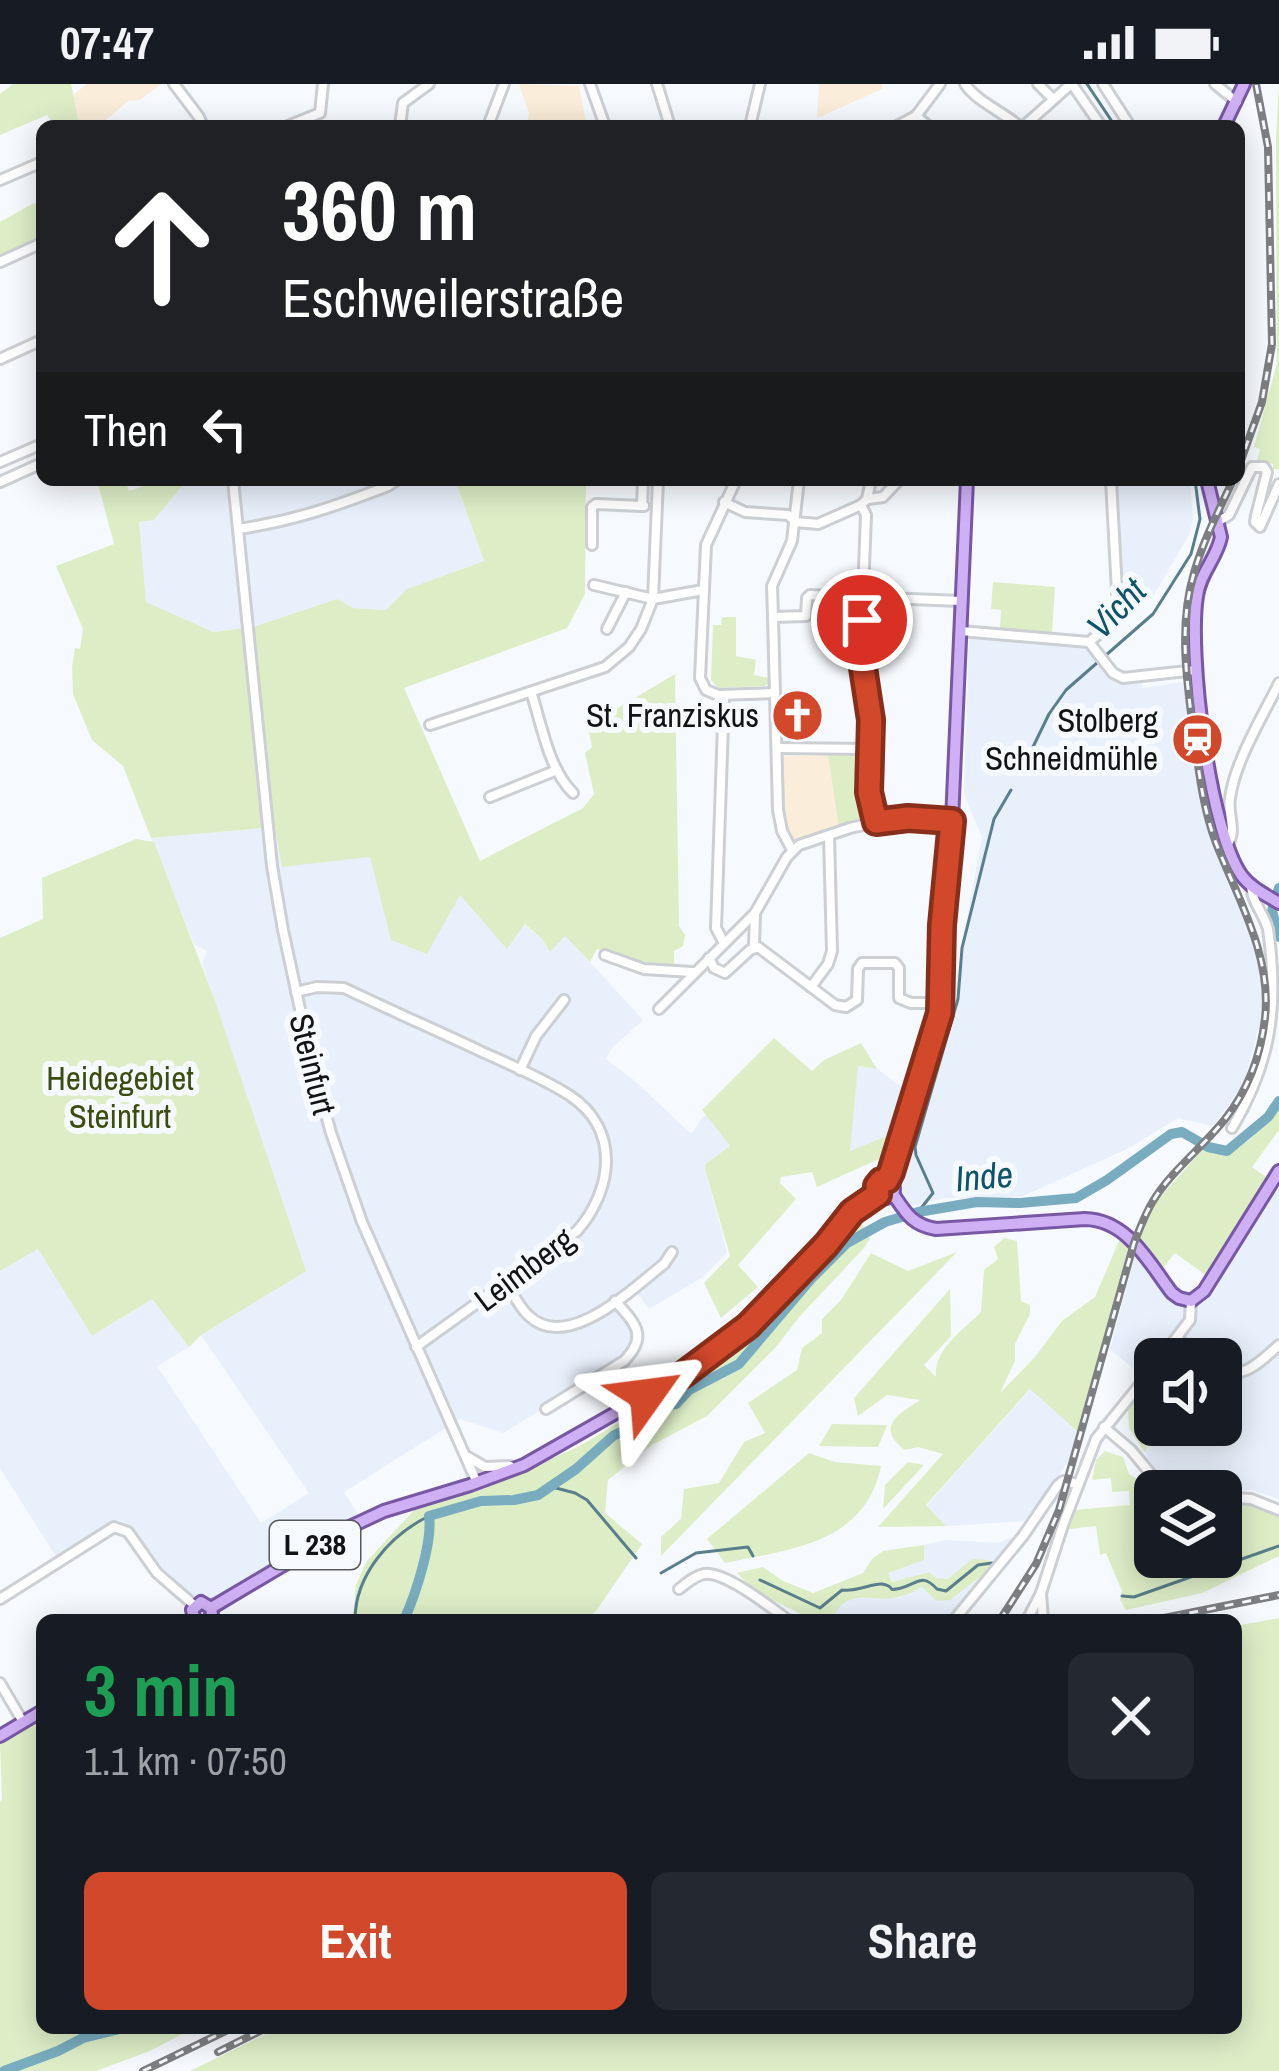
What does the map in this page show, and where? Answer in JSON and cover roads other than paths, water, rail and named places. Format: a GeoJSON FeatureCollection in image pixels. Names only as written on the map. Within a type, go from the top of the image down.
{"type":"FeatureCollection","features":[{"type":"Feature","properties":{"kind":"main road"},"geometry":{"type":"LineString","coordinates":[[1228,120],[1244,84]]}},
{"type":"Feature","properties":{"kind":"main road","name":"L 238"},"geometry":{"type":"LineString","coordinates":[[209,1614],[283,1563],[354,1525],[524,1465],[684,1374],[761,1314],[852,1212],[878,1194],[878,1184],[887,1180],[934,1038],[941,1003],[967,486]]}},
{"type":"Feature","properties":{"kind":"main road"},"geometry":{"type":"LineString","coordinates":[[1209,486],[1219,521],[1219,546],[1204,571],[1194,626],[1209,770],[1236,866],[1251,885],[1274,900]]}},
{"type":"Feature","properties":{"kind":"main road"},"geometry":{"type":"LineString","coordinates":[[887,1180],[911,1220],[923,1226],[1105,1222],[1134,1243],[1172,1293],[1191,1301],[1204,1292],[1279,1171]]}},
{"type":"Feature","properties":{"kind":"main road"},"geometry":{"type":"LineString","coordinates":[[878,1194],[885,1198],[893,1194]]}},
{"type":"Feature","properties":{"kind":"main road"},"geometry":{"type":"LineString","coordinates":[[0,1736],[36,1714]]}},
{"type":"Feature","properties":{"kind":"street"},"geometry":{"type":"LineString","coordinates":[[174,84],[201,120]]}},
{"type":"Feature","properties":{"kind":"street"},"geometry":{"type":"LineString","coordinates":[[321,120],[323,84]]}},
{"type":"Feature","properties":{"kind":"street"},"geometry":{"type":"LineString","coordinates":[[401,120],[403,103],[429,84]]}},
{"type":"Feature","properties":{"kind":"street"},"geometry":{"type":"LineString","coordinates":[[490,120],[504,84]]}},
{"type":"Feature","properties":{"kind":"street"},"geometry":{"type":"LineString","coordinates":[[590,84],[603,120]]}},
{"type":"Feature","properties":{"kind":"street"},"geometry":{"type":"LineString","coordinates":[[657,84],[668,120]]}},
{"type":"Feature","properties":{"kind":"street"},"geometry":{"type":"LineString","coordinates":[[752,120],[760,84]]}},
{"type":"Feature","properties":{"kind":"street"},"geometry":{"type":"LineString","coordinates":[[908,120],[940,84]]}},
{"type":"Feature","properties":{"kind":"street"},"geometry":{"type":"LineString","coordinates":[[965,84],[1014,120]]}},
{"type":"Feature","properties":{"kind":"street"},"geometry":{"type":"LineString","coordinates":[[1038,84],[1053,99]]}},
{"type":"Feature","properties":{"kind":"street"},"geometry":{"type":"LineString","coordinates":[[1029,120],[1071,84],[1097,120]]}},
{"type":"Feature","properties":{"kind":"street"},"geometry":{"type":"LineString","coordinates":[[1103,84],[1126,120]]}},
{"type":"Feature","properties":{"kind":"street"},"geometry":{"type":"LineString","coordinates":[[1215,84],[1238,102]]}},
{"type":"Feature","properties":{"kind":"street"},"geometry":{"type":"LineString","coordinates":[[303,120],[320,113]]}},
{"type":"Feature","properties":{"kind":"street"},"geometry":{"type":"LineString","coordinates":[[916,116],[921,120]]}},
{"type":"Feature","properties":{"kind":"street"},"geometry":{"type":"LineString","coordinates":[[0,180],[36,165]]}},
{"type":"Feature","properties":{"kind":"street"},"geometry":{"type":"LineString","coordinates":[[0,262],[36,246]]}},
{"type":"Feature","properties":{"kind":"street"},"geometry":{"type":"LineString","coordinates":[[0,359],[36,343]]}},
{"type":"Feature","properties":{"kind":"street"},"geometry":{"type":"LineString","coordinates":[[0,463],[36,447]]}},
{"type":"Feature","properties":{"kind":"street"},"geometry":{"type":"LineString","coordinates":[[0,482],[36,466]]}},
{"type":"Feature","properties":{"kind":"street"},"geometry":{"type":"LineString","coordinates":[[1245,482],[1252,467],[1264,467],[1267,472],[1255,522],[1260,527],[1279,484]]}},
{"type":"Feature","properties":{"kind":"street","name":"Steinfurt"},"geometry":{"type":"LineString","coordinates":[[234,486],[272,866],[316,1079],[362,1222],[477,1483]]}},
{"type":"Feature","properties":{"kind":"street"},"geometry":{"type":"LineString","coordinates":[[238,529],[317,514],[388,486]]}},
{"type":"Feature","properties":{"kind":"street"},"geometry":{"type":"LineString","coordinates":[[642,506],[643,486]]}},
{"type":"Feature","properties":{"kind":"street"},"geometry":{"type":"LineString","coordinates":[[430,725],[594,671],[623,655],[641,629],[652,599],[658,486]]}},
{"type":"Feature","properties":{"kind":"street"},"geometry":{"type":"LineString","coordinates":[[733,486],[706,544],[700,678],[706,690],[724,695],[775,693]]}},
{"type":"Feature","properties":{"kind":"street"},"geometry":{"type":"LineString","coordinates":[[792,850],[780,821],[772,586],[792,541],[799,486]]}},
{"type":"Feature","properties":{"kind":"street"},"geometry":{"type":"LineString","coordinates":[[869,486],[864,502],[861,646],[871,720],[869,792],[876,822]]}},
{"type":"Feature","properties":{"kind":"street"},"geometry":{"type":"LineString","coordinates":[[724,502],[749,513],[824,523],[883,497],[893,486]]}},
{"type":"Feature","properties":{"kind":"street"},"geometry":{"type":"LineString","coordinates":[[961,631],[1089,641],[1112,623],[1118,610],[1111,486]]}},
{"type":"Feature","properties":{"kind":"street"},"geometry":{"type":"LineString","coordinates":[[1219,521],[1229,515],[1243,486]]}},
{"type":"Feature","properties":{"kind":"street"},"geometry":{"type":"LineString","coordinates":[[592,545],[592,507],[596,504],[657,509]]}},
{"type":"Feature","properties":{"kind":"street"},"geometry":{"type":"LineString","coordinates":[[594,585],[652,599],[704,590]]}},
{"type":"Feature","properties":{"kind":"street"},"geometry":{"type":"LineString","coordinates":[[607,629],[626,592]]}},
{"type":"Feature","properties":{"kind":"street"},"geometry":{"type":"LineString","coordinates":[[773,616],[806,616],[808,596],[962,601]]}},
{"type":"Feature","properties":{"kind":"street"},"geometry":{"type":"LineString","coordinates":[[1089,641],[1113,673],[1123,678],[1196,670]]}},
{"type":"Feature","properties":{"kind":"street"},"geometry":{"type":"LineString","coordinates":[[1228,844],[1233,835],[1230,796],[1279,683]]}},
{"type":"Feature","properties":{"kind":"street"},"geometry":{"type":"LineString","coordinates":[[531,692],[556,770],[573,793]]}},
{"type":"Feature","properties":{"kind":"street"},"geometry":{"type":"LineString","coordinates":[[724,695],[716,928],[724,943]]}},
{"type":"Feature","properties":{"kind":"street"},"geometry":{"type":"LineString","coordinates":[[777,748],[868,749]]}},
{"type":"Feature","properties":{"kind":"street"},"geometry":{"type":"LineString","coordinates":[[490,797],[556,770]]}},
{"type":"Feature","properties":{"kind":"street"},"geometry":{"type":"LineString","coordinates":[[658,1009],[755,913],[792,850],[876,822],[952,821]]}},
{"type":"Feature","properties":{"kind":"street"},"geometry":{"type":"LineString","coordinates":[[811,987],[832,951],[829,836]]}},
{"type":"Feature","properties":{"kind":"street"},"geometry":{"type":"LineString","coordinates":[[1237,1126],[1267,1059],[1274,1024],[1269,933],[1251,885]]}},
{"type":"Feature","properties":{"kind":"street"},"geometry":{"type":"LineString","coordinates":[[709,958],[714,968],[725,973],[754,947],[755,913]]}},
{"type":"Feature","properties":{"kind":"street"},"geometry":{"type":"LineString","coordinates":[[754,947],[835,1005],[851,1006],[857,1000],[862,963],[895,963],[901,1000],[941,1003]]}},
{"type":"Feature","properties":{"kind":"street"},"geometry":{"type":"LineString","coordinates":[[605,955],[644,969],[694,972]]}},
{"type":"Feature","properties":{"kind":"street","name":"Leimberg"},"geometry":{"type":"LineString","coordinates":[[296,992],[344,988],[568,1094],[599,1130],[606,1171],[591,1216],[577,1232],[416,1347]]}},
{"type":"Feature","properties":{"kind":"street"},"geometry":{"type":"LineString","coordinates":[[520,1070],[536,1036],[564,1000]]}},
{"type":"Feature","properties":{"kind":"street"},"geometry":{"type":"LineString","coordinates":[[506,1284],[530,1318],[548,1326],[571,1326],[615,1301],[664,1264],[672,1252]]}},
{"type":"Feature","properties":{"kind":"street"},"geometry":{"type":"LineString","coordinates":[[546,1409],[632,1354],[638,1340],[635,1326],[615,1301]]}},
{"type":"Feature","properties":{"kind":"street"},"geometry":{"type":"LineString","coordinates":[[1177,1338],[1190,1320],[1191,1301]]}},
{"type":"Feature","properties":{"kind":"street"},"geometry":{"type":"LineString","coordinates":[[1242,1373],[1279,1345]]}},
{"type":"Feature","properties":{"kind":"street"},"geometry":{"type":"LineString","coordinates":[[1030,1614],[1042,1593],[1092,1447],[1134,1391]]}},
{"type":"Feature","properties":{"kind":"street"},"geometry":{"type":"LineString","coordinates":[[1104,1427],[1146,1470]]}},
{"type":"Feature","properties":{"kind":"street"},"geometry":{"type":"LineString","coordinates":[[466,1454],[485,1467],[524,1465]]}},
{"type":"Feature","properties":{"kind":"street"},"geometry":{"type":"LineString","coordinates":[[959,1614],[1058,1485],[1078,1484]]}},
{"type":"Feature","properties":{"kind":"street"},"geometry":{"type":"LineString","coordinates":[[1242,1498],[1279,1510]]}},
{"type":"Feature","properties":{"kind":"street"},"geometry":{"type":"LineString","coordinates":[[0,1599],[114,1527],[133,1537],[191,1614]]}},
{"type":"Feature","properties":{"kind":"street"},"geometry":{"type":"LineString","coordinates":[[679,1589],[697,1576],[716,1575],[780,1614]]}},
{"type":"Feature","properties":{"kind":"street"},"geometry":{"type":"LineString","coordinates":[[1042,1593],[1043,1614]]}},
{"type":"Feature","properties":{"kind":"street"},"geometry":{"type":"LineString","coordinates":[[0,1684],[22,1722]]}},
{"type":"Feature","properties":{"kind":"waterway","name":"Vicht"},"geometry":{"type":"LineString","coordinates":[[1087,84],[1111,120]]}},
{"type":"Feature","properties":{"kind":"waterway","name":"Vicht"},"geometry":{"type":"LineString","coordinates":[[1030,753],[1066,690],[1153,614],[1191,554],[1200,519],[1196,486]]}},
{"type":"Feature","properties":{"kind":"waterway","name":"Vicht"},"geometry":{"type":"LineString","coordinates":[[918,1212],[933,1193],[915,1147],[958,999],[962,948],[994,819],[1011,790]]}},
{"type":"Feature","properties":{"kind":"waterway","name":"Inde"},"geometry":{"type":"LineString","coordinates":[[1279,888],[1272,911],[1279,937]]}},
{"type":"Feature","properties":{"kind":"waterway","name":"Inde"},"geometry":{"type":"LineString","coordinates":[[406,1614],[426,1554],[429,1516],[481,1501],[538,1495],[613,1436],[739,1364],[847,1243],[885,1222],[918,1212],[977,1202],[1076,1198],[1171,1134],[1182,1132],[1208,1147],[1227,1151],[1268,1117],[1279,1101]]}},
{"type":"Feature","properties":{"kind":"waterway"},"geometry":{"type":"LineString","coordinates":[[552,1487],[587,1500],[636,1558]]}},
{"type":"Feature","properties":{"kind":"waterway"},"geometry":{"type":"LineString","coordinates":[[356,1614],[361,1587],[377,1558],[429,1516]]}},
{"type":"Feature","properties":{"kind":"waterway"},"geometry":{"type":"LineString","coordinates":[[1122,1596],[1134,1597],[1279,1546]]}},
{"type":"Feature","properties":{"kind":"waterway"},"geometry":{"type":"LineString","coordinates":[[661,1573],[696,1553],[748,1547],[753,1556]]}},
{"type":"Feature","properties":{"kind":"waterway"},"geometry":{"type":"LineString","coordinates":[[760,1580],[820,1608],[842,1590],[878,1584],[893,1589],[924,1580],[946,1591],[978,1565],[992,1563]]}},
{"type":"Feature","properties":{"kind":"waterway","name":"Inde"},"geometry":{"type":"LineString","coordinates":[[4,2071],[99,2034]]}},
{"type":"Feature","properties":{"kind":"railway"},"geometry":{"type":"LineString","coordinates":[[1245,449],[1262,402],[1272,344],[1268,147],[1256,84]]}},
{"type":"Feature","properties":{"kind":"railway"},"geometry":{"type":"LineString","coordinates":[[1004,1614],[1036,1564],[1059,1510],[1145,1216],[1169,1179],[1233,1108],[1252,1071],[1263,1031],[1263,972],[1208,817],[1185,654],[1194,573],[1230,486]]}},
{"type":"Feature","properties":{"kind":"railway"},"geometry":{"type":"LineString","coordinates":[[1184,1614],[1279,1595]]}},
{"type":"Feature","properties":{"kind":"railway"},"geometry":{"type":"LineString","coordinates":[[143,2071],[220,2034]]}},
{"type":"Feature","properties":{"kind":"railway"},"geometry":{"type":"LineString","coordinates":[[218,2052],[254,2034]]}},
{"type":"Feature","properties":{"kind":"place","name":"St. Franziskus"},"geometry":{"type":"Point","coordinates":[798,715]}},
{"type":"Feature","properties":{"kind":"place","name":"Stolberg Schneidmühle"},"geometry":{"type":"Point","coordinates":[1197,739]}},
{"type":"Feature","properties":{"kind":"park label","name":"Heidegebiet Steinfurt"},"geometry":{"type":"Point","coordinates":[120,1097]}}]}
